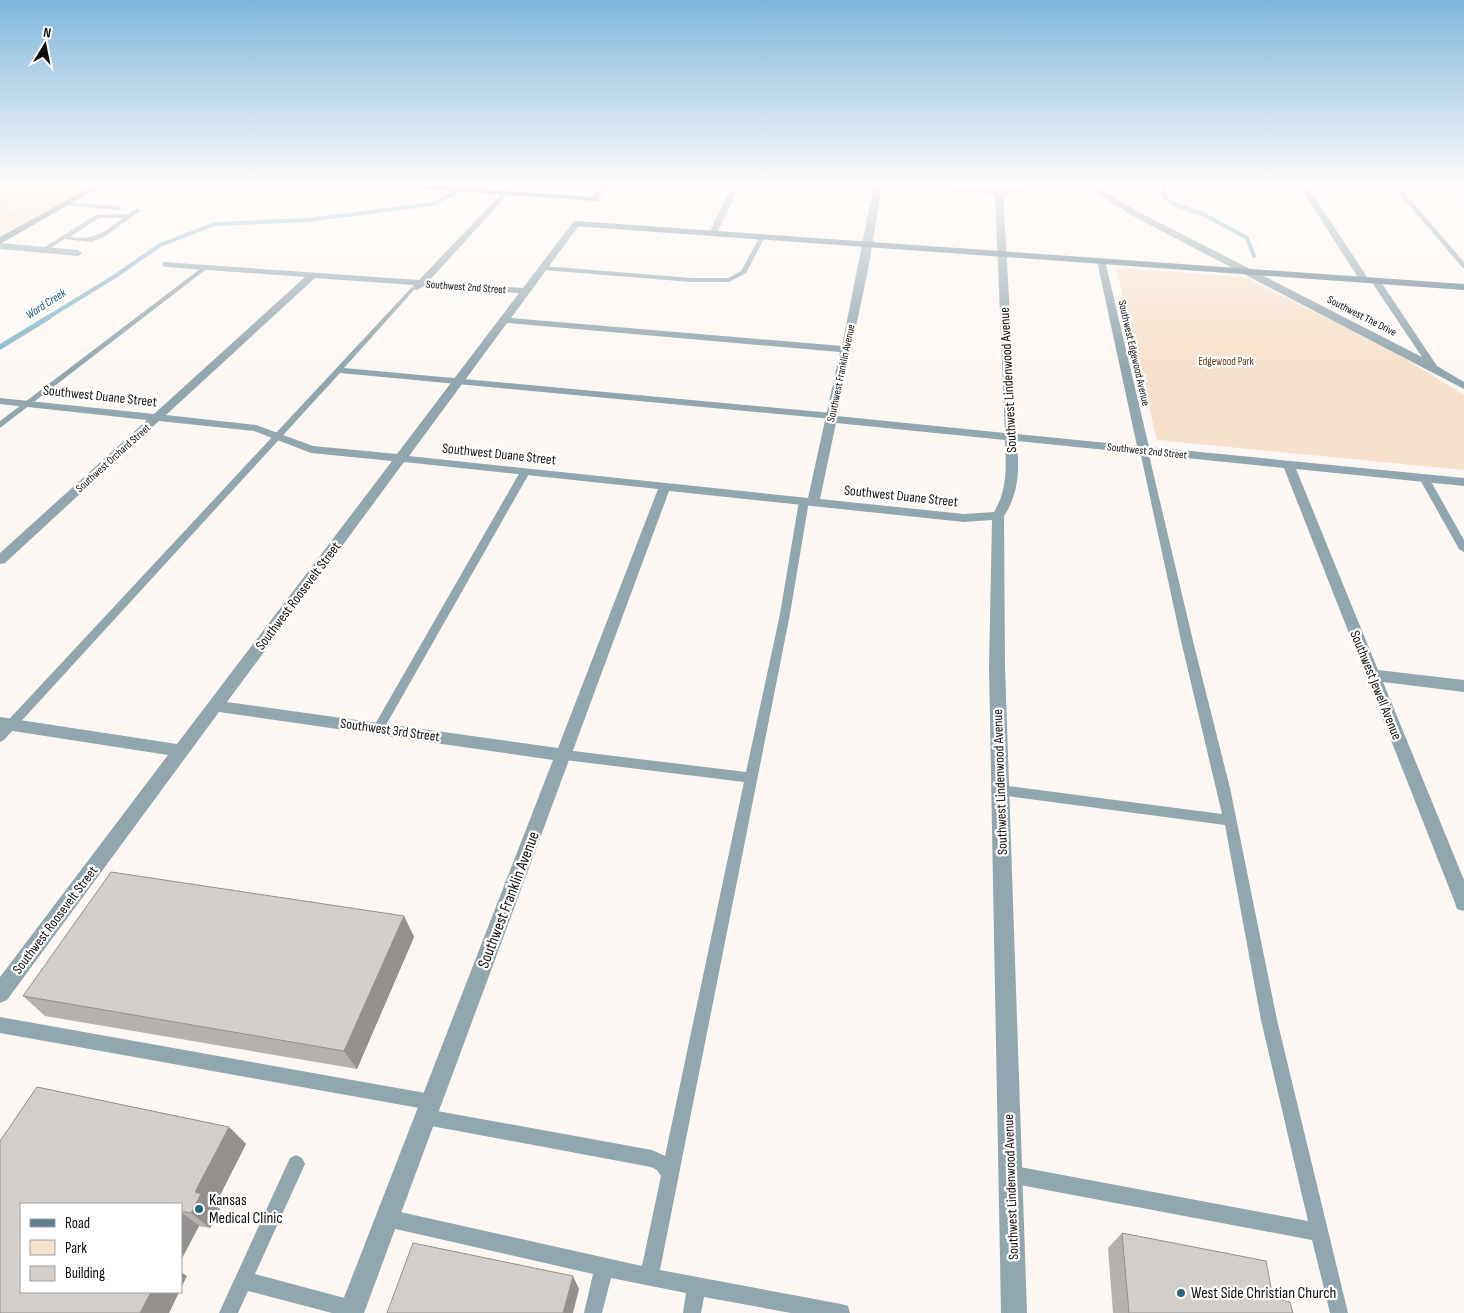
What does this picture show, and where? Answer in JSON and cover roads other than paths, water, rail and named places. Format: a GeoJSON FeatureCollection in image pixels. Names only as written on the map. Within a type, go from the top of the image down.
{"type":"FeatureCollection","features":[{"type":"Feature","properties":{"kind":"street"},"geometry":{"type":"LineString","coordinates":[[412,289],[422,283],[456,245]]}},
{"type":"Feature","properties":{"kind":"street","name":"Southwest Roosevelt Street"},"geometry":{"type":"LineString","coordinates":[[0,993],[183,751],[560,245]]}},
{"type":"Feature","properties":{"kind":"street","name":"Southwest Franklin Avenue"},"geometry":{"type":"LineString","coordinates":[[809,501],[831,418],[867,245]]}},
{"type":"Feature","properties":{"kind":"street"},"geometry":{"type":"LineString","coordinates":[[871,245],[1464,287]]}},
{"type":"Feature","properties":{"kind":"street","name":"Southwest Lindenwood Avenue"},"geometry":{"type":"LineString","coordinates":[[1002,245],[1013,476],[1010,493],[1003,511],[998,516],[997,667],[1014,1313]]}},
{"type":"Feature","properties":{"kind":"street","name":"Southwest The Drive"},"geometry":{"type":"LineString","coordinates":[[1197,245],[1435,368],[1464,386]]}},
{"type":"Feature","properties":{"kind":"street"},"geometry":{"type":"LineString","coordinates":[[1342,245],[1364,280]]}},
{"type":"Feature","properties":{"kind":"street"},"geometry":{"type":"LineString","coordinates":[[0,246],[78,253]]}},
{"type":"Feature","properties":{"kind":"street","name":"Southwest Edgewood Avenue"},"geometry":{"type":"LineString","coordinates":[[1101,261],[1144,451]]}},
{"type":"Feature","properties":{"kind":"street","name":"Southwest 2nd Street"},"geometry":{"type":"LineString","coordinates":[[166,264],[526,291]]}},
{"type":"Feature","properties":{"kind":"street","name":"Southwest Orchard Street"},"geometry":{"type":"LineString","coordinates":[[0,560],[313,275]]}},
{"type":"Feature","properties":{"kind":"street"},"geometry":{"type":"LineString","coordinates":[[1376,281],[1435,368]]}},
{"type":"Feature","properties":{"kind":"street"},"geometry":{"type":"LineString","coordinates":[[504,320],[846,349]]}},
{"type":"Feature","properties":{"kind":"street","name":"Southwest Duane Street"},"geometry":{"type":"LineString","coordinates":[[0,400],[256,428],[278,435],[291,443],[311,449],[964,518],[998,516]]}},
{"type":"Feature","properties":{"kind":"street","name":"Southwest 2nd Street"},"geometry":{"type":"LineString","coordinates":[[831,418],[1289,466],[1464,482]]}},
{"type":"Feature","properties":{"kind":"street","name":"Southwest Jewell Avenue"},"geometry":{"type":"LineString","coordinates":[[1289,466],[1464,903]]}},
{"type":"Feature","properties":{"kind":"street","name":"Southwest Franklin Avenue"},"geometry":{"type":"LineString","coordinates":[[352,1311],[565,755],[665,486]]}},
{"type":"Feature","properties":{"kind":"street"},"geometry":{"type":"LineString","coordinates":[[1372,675],[1464,686]]}},
{"type":"Feature","properties":{"kind":"street","name":"Southwest 3rd Street"},"geometry":{"type":"LineString","coordinates":[[216,706],[565,755]]}},
{"type":"Feature","properties":{"kind":"street"},"geometry":{"type":"LineString","coordinates":[[4,729],[183,751]]}},
{"type":"Feature","properties":{"kind":"lane"},"geometry":{"type":"LineString","coordinates":[[43,250],[51,245]]}},
{"type":"Feature","properties":{"kind":"lane"},"geometry":{"type":"LineString","coordinates":[[543,268],[692,280],[728,280],[744,272],[758,245]]}},
{"type":"Feature","properties":{"kind":"lane"},"geometry":{"type":"LineString","coordinates":[[1446,245],[1464,266]]}},
{"type":"Feature","properties":{"kind":"lane"},"geometry":{"type":"LineString","coordinates":[[0,426],[30,404],[37,395],[206,267]]}},
{"type":"Feature","properties":{"kind":"lane"},"geometry":{"type":"LineString","coordinates":[[4,729],[412,289]]}},
{"type":"Feature","properties":{"kind":"lane"},"geometry":{"type":"LineString","coordinates":[[338,370],[831,418]]}},
{"type":"Feature","properties":{"kind":"lane"},"geometry":{"type":"LineString","coordinates":[[1144,451],[1188,645],[1224,788],[1269,1020],[1339,1313]]}},
{"type":"Feature","properties":{"kind":"lane"},"geometry":{"type":"LineString","coordinates":[[378,729],[525,472]]}},
{"type":"Feature","properties":{"kind":"lane"},"geometry":{"type":"LineString","coordinates":[[1424,478],[1464,549]]}},
{"type":"Feature","properties":{"kind":"lane"},"geometry":{"type":"LineString","coordinates":[[650,1277],[666,1169],[752,778],[809,501]]}},
{"type":"Feature","properties":{"kind":"lane"},"geometry":{"type":"LineString","coordinates":[[565,755],[752,778]]}},
{"type":"Feature","properties":{"kind":"lane"},"geometry":{"type":"LineString","coordinates":[[1000,790],[1229,820]]}},
{"type":"Feature","properties":{"kind":"lane"},"geometry":{"type":"LineString","coordinates":[[0,1025],[428,1110],[652,1159],[666,1169]]}},
{"type":"Feature","properties":{"kind":"lane"},"geometry":{"type":"LineString","coordinates":[[228,1313],[296,1164]]}},
{"type":"Feature","properties":{"kind":"lane"},"geometry":{"type":"LineString","coordinates":[[1010,1174],[1320,1232]]}},
{"type":"Feature","properties":{"kind":"lane"},"geometry":{"type":"LineString","coordinates":[[387,1218],[650,1277],[840,1313]]}},
{"type":"Feature","properties":{"kind":"lane"},"geometry":{"type":"LineString","coordinates":[[593,1313],[604,1267]]}},
{"type":"Feature","properties":{"kind":"lane"},"geometry":{"type":"LineString","coordinates":[[243,1280],[352,1311]]}},
{"type":"Feature","properties":{"kind":"lane"},"geometry":{"type":"LineString","coordinates":[[692,1313],[696,1286]]}},
{"type":"Feature","properties":{"kind":"waterway","name":"Ward Creek"},"geometry":{"type":"LineString","coordinates":[[47,318],[117,275],[160,245]]}},
{"type":"Feature","properties":{"kind":"waterway"},"geometry":{"type":"LineString","coordinates":[[1250,245],[1254,256]]}},
{"type":"Feature","properties":{"kind":"waterway","name":"Ward Creek"},"geometry":{"type":"LineString","coordinates":[[0,347],[49,317]]}},
{"type":"Feature","properties":{"kind":"place","name":"Kansas Medical Clinic"},"geometry":{"type":"Point","coordinates":[199,1209]}},
{"type":"Feature","properties":{"kind":"place","name":"West Side Christian Church"},"geometry":{"type":"Point","coordinates":[1181,1293]}},
{"type":"Feature","properties":{"kind":"park label","name":"Edgewood Park"},"geometry":{"type":"Point","coordinates":[1226,361]}}]}
